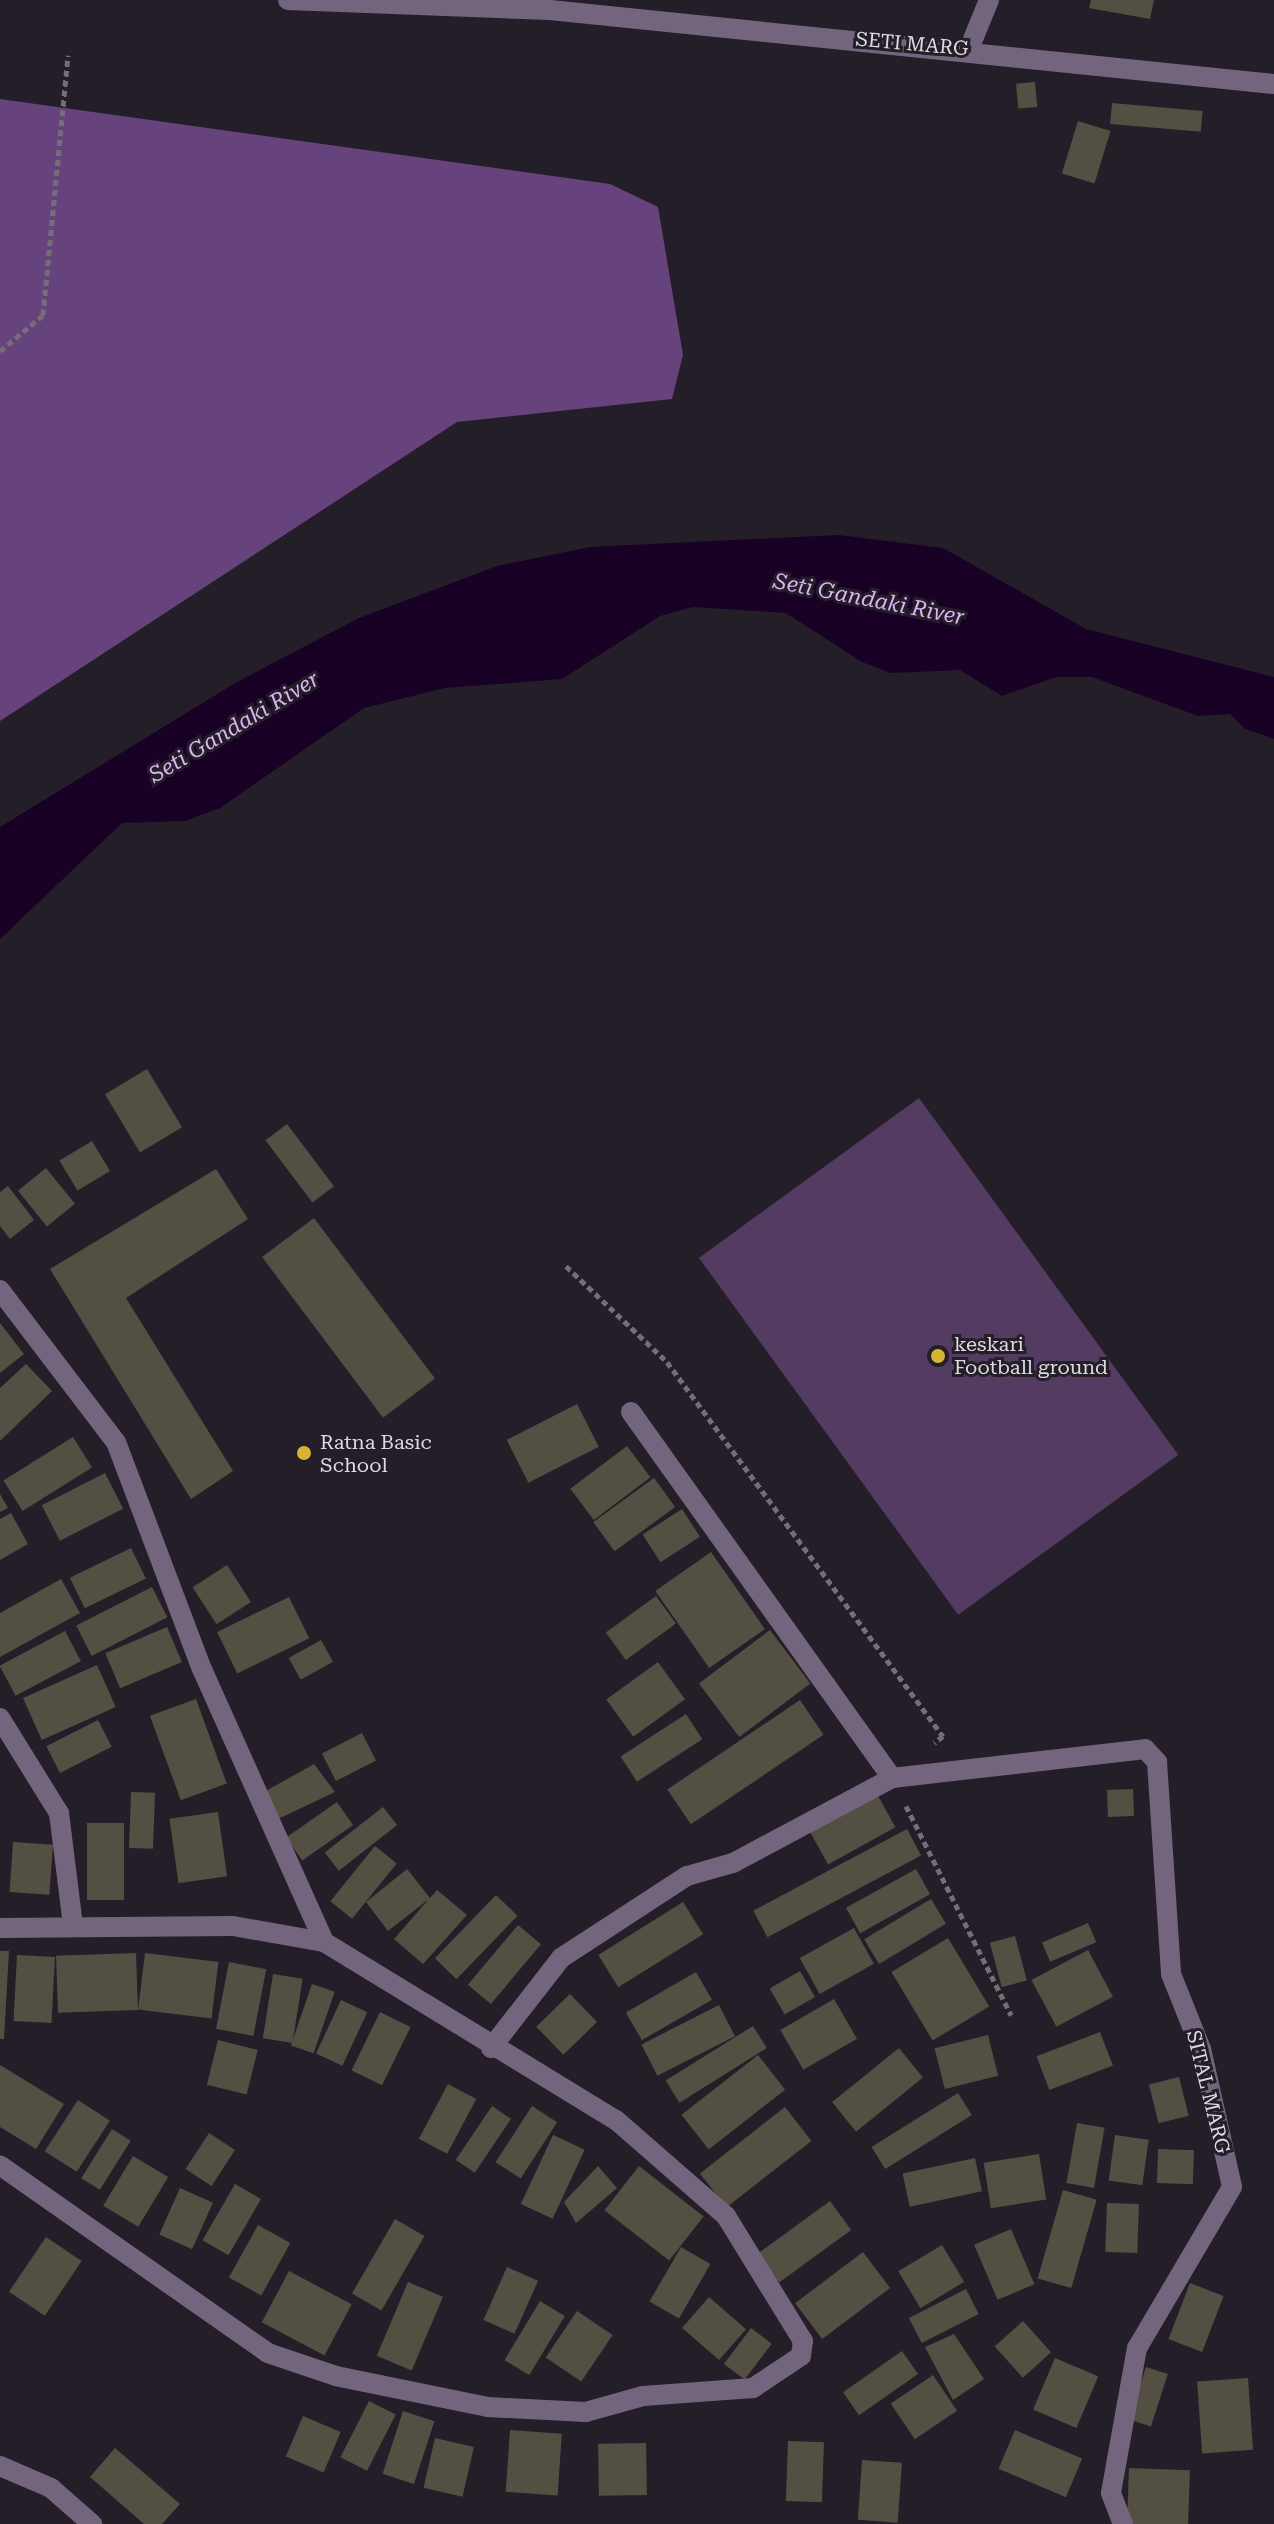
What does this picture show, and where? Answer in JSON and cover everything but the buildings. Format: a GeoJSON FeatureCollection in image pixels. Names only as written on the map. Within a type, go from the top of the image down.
{"type":"FeatureCollection","features":[{"type":"Feature","properties":{"kind":"street","name":"SETI MARG"},"geometry":{"type":"LineString","coordinates":[[288,0],[545,3],[1274,84]]}},
{"type":"Feature","properties":{"kind":"street"},"geometry":{"type":"LineString","coordinates":[[969,49],[989,0]]}},
{"type":"Feature","properties":{"kind":"street"},"geometry":{"type":"LineString","coordinates":[[0,1290],[116,1442],[202,1669],[324,1942]]}},
{"type":"Feature","properties":{"kind":"street"},"geometry":{"type":"LineString","coordinates":[[491,2048],[561,1958],[687,1876],[733,1863],[892,1778],[631,1412]]}},
{"type":"Feature","properties":{"kind":"street"},"geometry":{"type":"LineString","coordinates":[[0,1718],[59,1813],[73,1925]]}},
{"type":"Feature","properties":{"kind":"street","name":"SITAL MARG"},"geometry":{"type":"LineString","coordinates":[[892,1778],[1145,1749],[1157,1762],[1171,1974],[1201,2049],[1232,2187],[1137,2348],[1111,2493],[1123,2524]]}},
{"type":"Feature","properties":{"kind":"street"},"geometry":{"type":"LineString","coordinates":[[0,1928],[233,1926],[324,1942],[491,2048],[616,2120],[726,2216],[803,2341],[790,2367],[753,2388],[643,2396],[586,2412],[488,2407],[336,2376],[268,2353],[0,2165]]}},
{"type":"Feature","properties":{"kind":"street"},"geometry":{"type":"LineString","coordinates":[[0,2466],[51,2488],[92,2524]]}},
{"type":"Feature","properties":{"kind":"path"},"geometry":{"type":"LineString","coordinates":[[0,351],[43,315],[68,55]]}},
{"type":"Feature","properties":{"kind":"path"},"geometry":{"type":"LineString","coordinates":[[566,1266],[667,1362],[943,1736],[892,1778],[1011,2015]]}},
{"type":"Feature","properties":{"kind":"shaded area"},"geometry":{"type":"Polygon","coordinates":[[[0,99],[610,184],[658,207],[683,355],[672,399],[457,422],[0,721],[0,99]]]}},
{"type":"Feature","properties":{"kind":"shaded area","name":"keskari Football ground"},"geometry":{"type":"Polygon","coordinates":[[[919,1098],[1178,1455],[958,1615],[699,1258],[919,1098]]]}},
{"type":"Feature","properties":{"kind":"water","name":"Seti Gandaki River"},"geometry":{"type":"Polygon","coordinates":[[[839,535],[943,548],[1086,629],[1274,677],[1274,739],[1245,729],[1230,714],[1198,716],[1092,677],[1056,677],[1002,696],[960,670],[891,673],[862,662],[786,613],[692,607],[660,616],[562,679],[445,688],[364,708],[220,808],[185,821],[122,823],[0,939],[0,827],[237,682],[359,618],[497,566],[590,547],[839,535]]]}},
{"type":"Feature","properties":{"kind":"place","name":"keskari Football ground"},"geometry":{"type":"Point","coordinates":[938,1356]}},
{"type":"Feature","properties":{"kind":"place","name":"Ratna Basic School"},"geometry":{"type":"Point","coordinates":[304,1453]}}]}
